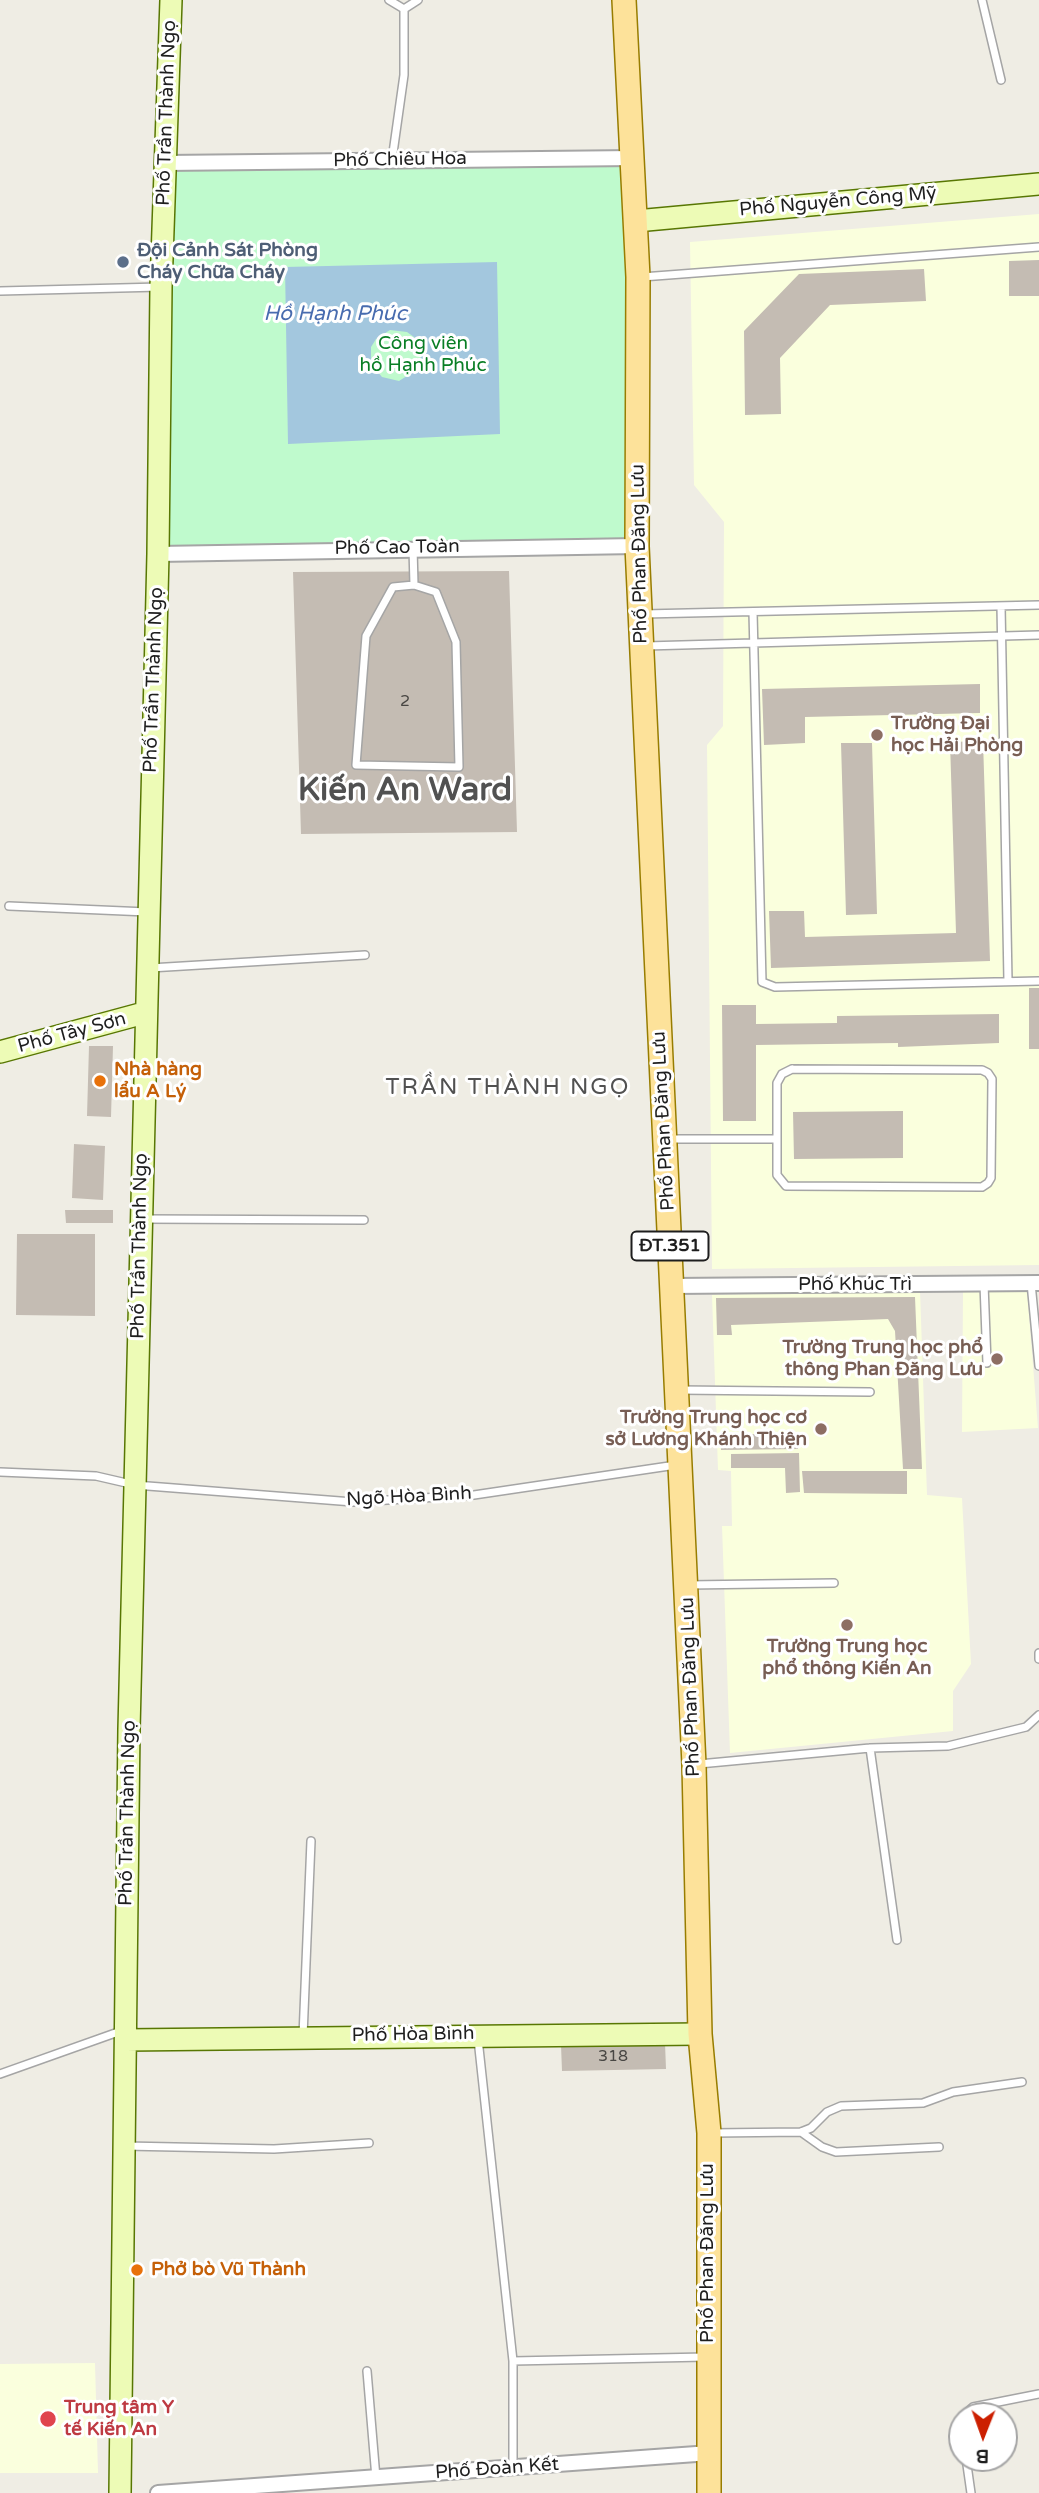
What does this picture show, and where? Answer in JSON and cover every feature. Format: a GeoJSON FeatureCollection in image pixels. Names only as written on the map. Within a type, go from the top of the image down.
{"type":"FeatureCollection","features":[{"type":"Feature","properties":{"kind":"main road","name":"Phố Trần Thành Ngọ"},"geometry":{"type":"LineString","coordinates":[[120,2493],[125,2034],[144,1013],[158,554],[161,288],[171,0]]}},
{"type":"Feature","properties":{"kind":"main road","name":"Phố Phan Đăng Lưu"},"geometry":{"type":"LineString","coordinates":[[624,0],[638,277],[637,546],[687,1585],[700,2034],[709,2133],[709,2493]]}},
{"type":"Feature","properties":{"kind":"main road","name":"Phố Nguyễn Công Mỹ"},"geometry":{"type":"LineString","coordinates":[[636,220],[1039,184]]}},
{"type":"Feature","properties":{"kind":"main road","name":"Phố Tây Sơn"},"geometry":{"type":"LineString","coordinates":[[0,1052],[144,1013]]}},
{"type":"Feature","properties":{"kind":"main road","name":"Phố Hòa Bình"},"geometry":{"type":"LineString","coordinates":[[125,2034],[303,2037],[700,2034]]}},
{"type":"Feature","properties":{"kind":"street","name":"Phố Chiêu Hoa"},"geometry":{"type":"LineString","coordinates":[[165,163],[634,158]]}},
{"type":"Feature","properties":{"kind":"street","name":"Phố Cao Toàn"},"geometry":{"type":"LineString","coordinates":[[158,554],[637,546]]}},
{"type":"Feature","properties":{"kind":"street","name":"Phố Khúc Trì"},"geometry":{"type":"LineString","coordinates":[[671,1286],[1035,1283]]}},
{"type":"Feature","properties":{"kind":"street","name":"Phố Đoàn Kết"},"geometry":{"type":"LineString","coordinates":[[159,2493],[258,2490],[709,2453]]}},
{"type":"Feature","properties":{"kind":"lane"},"geometry":{"type":"LineString","coordinates":[[389,0],[404,9]]}},
{"type":"Feature","properties":{"kind":"lane"},"geometry":{"type":"LineString","coordinates":[[404,9],[418,0]]}},
{"type":"Feature","properties":{"kind":"lane"},"geometry":{"type":"LineString","coordinates":[[982,0],[1001,80]]}},
{"type":"Feature","properties":{"kind":"lane"},"geometry":{"type":"LineString","coordinates":[[392,160],[404,75],[404,9]]}},
{"type":"Feature","properties":{"kind":"lane"},"geometry":{"type":"LineString","coordinates":[[638,277],[1039,247]]}},
{"type":"Feature","properties":{"kind":"lane"},"geometry":{"type":"LineString","coordinates":[[0,291],[161,288]]}},
{"type":"Feature","properties":{"kind":"lane"},"geometry":{"type":"LineString","coordinates":[[413,548],[414,585]]}},
{"type":"Feature","properties":{"kind":"lane"},"geometry":{"type":"LineString","coordinates":[[414,585],[436,592],[456,642],[459,766],[356,765],[366,636],[393,587],[414,585]]}},
{"type":"Feature","properties":{"kind":"lane"},"geometry":{"type":"LineString","coordinates":[[640,615],[1039,606]]}},
{"type":"Feature","properties":{"kind":"lane"},"geometry":{"type":"LineString","coordinates":[[1001,607],[1008,981]]}},
{"type":"Feature","properties":{"kind":"lane"},"geometry":{"type":"LineString","coordinates":[[753,612],[762,982],[775,987],[1039,981]]}},
{"type":"Feature","properties":{"kind":"lane"},"geometry":{"type":"LineString","coordinates":[[641,646],[1039,635]]}},
{"type":"Feature","properties":{"kind":"lane"},"geometry":{"type":"LineString","coordinates":[[9,906],[147,912]]}},
{"type":"Feature","properties":{"kind":"lane"},"geometry":{"type":"LineString","coordinates":[[146,968],[365,955]]}},
{"type":"Feature","properties":{"kind":"lane"},"geometry":{"type":"LineString","coordinates":[[792,1069],[982,1070],[992,1079],[991,1178],[982,1187],[786,1186],[777,1175],[776,1139],[777,1083],[782,1074],[792,1069]]}},
{"type":"Feature","properties":{"kind":"lane"},"geometry":{"type":"LineString","coordinates":[[664,1139],[776,1139]]}},
{"type":"Feature","properties":{"kind":"lane"},"geometry":{"type":"LineString","coordinates":[[141,1219],[364,1220]]}},
{"type":"Feature","properties":{"kind":"lane"},"geometry":{"type":"LineString","coordinates":[[1035,1283],[1039,1366]]}},
{"type":"Feature","properties":{"kind":"lane"},"geometry":{"type":"LineString","coordinates":[[984,1284],[987,1363]]}},
{"type":"Feature","properties":{"kind":"lane"},"geometry":{"type":"LineString","coordinates":[[677,1390],[870,1392]]}},
{"type":"Feature","properties":{"kind":"lane","name":"Ngõ Hòa Bình"},"geometry":{"type":"LineString","coordinates":[[0,1472],[96,1476],[135,1485],[353,1502],[474,1495],[680,1465]]}},
{"type":"Feature","properties":{"kind":"lane"},"geometry":{"type":"LineString","coordinates":[[687,1585],[834,1583]]}},
{"type":"Feature","properties":{"kind":"lane"},"geometry":{"type":"LineString","coordinates":[[1039,1653],[1039,1659]]}},
{"type":"Feature","properties":{"kind":"lane"},"geometry":{"type":"LineString","coordinates":[[694,1765],[870,1748],[948,1746],[1026,1727],[1039,1715]]}},
{"type":"Feature","properties":{"kind":"lane"},"geometry":{"type":"LineString","coordinates":[[870,1748],[897,1940]]}},
{"type":"Feature","properties":{"kind":"lane"},"geometry":{"type":"LineString","coordinates":[[303,2037],[311,1841]]}},
{"type":"Feature","properties":{"kind":"lane"},"geometry":{"type":"LineString","coordinates":[[0,2074],[125,2034]]}},
{"type":"Feature","properties":{"kind":"lane"},"geometry":{"type":"LineString","coordinates":[[477,2035],[513,2361],[513,2468]]}},
{"type":"Feature","properties":{"kind":"lane"},"geometry":{"type":"LineString","coordinates":[[709,2133],[802,2132],[811,2128],[827,2112],[841,2106],[923,2103],[953,2092],[1023,2082]]}},
{"type":"Feature","properties":{"kind":"lane"},"geometry":{"type":"LineString","coordinates":[[802,2132],[822,2147],[836,2152],[939,2147]]}},
{"type":"Feature","properties":{"kind":"lane"},"geometry":{"type":"LineString","coordinates":[[124,2146],[274,2149],[369,2143]]}},
{"type":"Feature","properties":{"kind":"lane"},"geometry":{"type":"LineString","coordinates":[[513,2361],[708,2357]]}},
{"type":"Feature","properties":{"kind":"lane"},"geometry":{"type":"LineString","coordinates":[[367,2371],[376,2479]]}},
{"type":"Feature","properties":{"kind":"lane"},"geometry":{"type":"LineString","coordinates":[[1001,2402],[1039,2395]]}},
{"type":"Feature","properties":{"kind":"lane"},"geometry":{"type":"LineString","coordinates":[[968,2472],[971,2493]]}},
{"type":"Feature","properties":{"kind":"shaded area","name":"Trường Đại học Hải Phòng"},"geometry":{"type":"Polygon","coordinates":[[[1039,214],[1039,1265],[712,1269],[707,745],[723,726],[724,522],[694,485],[690,242],[1039,214]]]}},
{"type":"Feature","properties":{"kind":"shaded area"},"geometry":{"type":"Polygon","coordinates":[[[920,1290],[927,1495],[962,1498],[971,1664],[953,1691],[953,1731],[730,1753],[722,1526],[732,1526],[731,1471],[718,1470],[712,1295],[920,1290]]]}},
{"type":"Feature","properties":{"kind":"shaded area","name":"Trường Trung học phổ thông Phan Đăng Lưu"},"geometry":{"type":"Polygon","coordinates":[[[1027,1290],[1038,1428],[962,1432],[963,1291],[1027,1290]]]}},
{"type":"Feature","properties":{"kind":"shaded area","name":"Trung tâm Y tế Kiến An"},"geometry":{"type":"Polygon","coordinates":[[[95,2363],[98,2473],[0,2473],[0,2364],[95,2363]]]}},
{"type":"Feature","properties":{"kind":"green space","name":"Công viên hồ Hạnh Phúc"},"geometry":{"type":"Polygon","coordinates":[[[634,158],[637,546],[158,554],[165,163],[634,158]]]}},
{"type":"Feature","properties":{"kind":"water","name":"Hồ Hạnh Phúc"},"geometry":{"type":"Polygon","coordinates":[[[497,262],[500,434],[288,444],[285,267],[497,262]],[[390,330],[376,339],[371,347],[371,364],[382,377],[399,381],[418,369],[422,352],[414,337],[407,332],[390,330]]]}},
{"type":"Feature","properties":{"kind":"building"},"geometry":{"type":"Polygon","coordinates":[[[1039,260],[1039,296],[1009,296],[1009,261],[1039,260]]]}},
{"type":"Feature","properties":{"kind":"building"},"geometry":{"type":"Polygon","coordinates":[[[924,269],[926,301],[830,305],[780,358],[781,414],[745,415],[744,331],[799,274],[924,269]]]}},
{"type":"Feature","properties":{"kind":"building"},"geometry":{"type":"Polygon","coordinates":[[[509,571],[517,832],[301,834],[293,572],[509,571]]]}},
{"type":"Feature","properties":{"kind":"building"},"geometry":{"type":"Polygon","coordinates":[[[980,684],[980,713],[805,717],[805,743],[764,745],[762,689],[980,684]]]}},
{"type":"Feature","properties":{"kind":"building"},"geometry":{"type":"Polygon","coordinates":[[[983,741],[990,961],[771,968],[769,911],[804,911],[805,937],[956,933],[950,742],[983,741]]]}},
{"type":"Feature","properties":{"kind":"building"},"geometry":{"type":"Polygon","coordinates":[[[841,743],[872,743],[877,914],[846,915],[841,743]]]}},
{"type":"Feature","properties":{"kind":"building"},"geometry":{"type":"Polygon","coordinates":[[[1029,988],[1039,988],[1039,1049],[1029,1049],[1029,988]]]}},
{"type":"Feature","properties":{"kind":"building"},"geometry":{"type":"Polygon","coordinates":[[[722,1005],[756,1005],[756,1024],[837,1023],[837,1016],[999,1014],[999,1043],[898,1047],[898,1043],[756,1045],[756,1121],[723,1121],[722,1005]]]}},
{"type":"Feature","properties":{"kind":"building","name":"Nhà hàng lẩu A Lý"},"geometry":{"type":"Polygon","coordinates":[[[89,1046],[113,1046],[111,1117],[87,1116],[89,1046]]]}},
{"type":"Feature","properties":{"kind":"building"},"geometry":{"type":"Polygon","coordinates":[[[903,1111],[903,1158],[794,1159],[793,1112],[903,1111]]]}},
{"type":"Feature","properties":{"kind":"building"},"geometry":{"type":"Polygon","coordinates":[[[74,1144],[105,1146],[103,1200],[72,1198],[74,1144]]]}},
{"type":"Feature","properties":{"kind":"building"},"geometry":{"type":"Polygon","coordinates":[[[65,1210],[113,1210],[113,1223],[66,1223],[65,1210]]]}},
{"type":"Feature","properties":{"kind":"building"},"geometry":{"type":"Polygon","coordinates":[[[17,1234],[95,1234],[95,1316],[16,1315],[17,1234]]]}},
{"type":"Feature","properties":{"kind":"building"},"geometry":{"type":"Polygon","coordinates":[[[915,1297],[922,1469],[903,1469],[895,1331],[888,1319],[731,1325],[732,1335],[717,1335],[716,1298],[915,1297]]]}},
{"type":"Feature","properties":{"kind":"building"},"geometry":{"type":"Polygon","coordinates":[[[797,1433],[798,1449],[721,1450],[720,1435],[797,1433]]]}},
{"type":"Feature","properties":{"kind":"building"},"geometry":{"type":"Polygon","coordinates":[[[799,1453],[800,1492],[786,1493],[785,1468],[731,1468],[731,1454],[799,1453]]]}},
{"type":"Feature","properties":{"kind":"building"},"geometry":{"type":"Polygon","coordinates":[[[802,1471],[907,1471],[907,1494],[804,1493],[802,1471]]]}},
{"type":"Feature","properties":{"kind":"building"},"geometry":{"type":"Polygon","coordinates":[[[665,2043],[666,2069],[562,2071],[561,2045],[665,2043]]]}},
{"type":"Feature","properties":{"kind":"place","name":"Đội Cảnh Sát Phòng Cháy Chữa Cháy"},"geometry":{"type":"Point","coordinates":[123,262]}},
{"type":"Feature","properties":{"kind":"place","name":"Trường Đại học Hải Phòng"},"geometry":{"type":"Point","coordinates":[877,735]}},
{"type":"Feature","properties":{"kind":"place","name":"Nhà hàng lẩu A Lý"},"geometry":{"type":"Point","coordinates":[100,1081]}},
{"type":"Feature","properties":{"kind":"place","name":"Trường Trung học phổ thông Phan Đăng Lưu"},"geometry":{"type":"Point","coordinates":[997,1359]}},
{"type":"Feature","properties":{"kind":"place","name":"Trường Trung học cơ sở Lương Khánh Thiện"},"geometry":{"type":"Point","coordinates":[821,1429]}},
{"type":"Feature","properties":{"kind":"place","name":"Trường Trung học phổ thông Kiến An"},"geometry":{"type":"Point","coordinates":[847,1625]}},
{"type":"Feature","properties":{"kind":"place","name":"Phở bò Vũ Thành"},"geometry":{"type":"Point","coordinates":[137,2270]}},
{"type":"Feature","properties":{"kind":"place","name":"Trung tâm Y tế Kiến An"},"geometry":{"type":"Point","coordinates":[48,2419]}},
{"type":"Feature","properties":{"kind":"district","name":"Kiến An Ward"},"geometry":{"type":"Point","coordinates":[405,791]}},
{"type":"Feature","properties":{"kind":"district","name":"TRẦN THÀNH NGỌ"},"geometry":{"type":"Point","coordinates":[508,1088]}}]}
